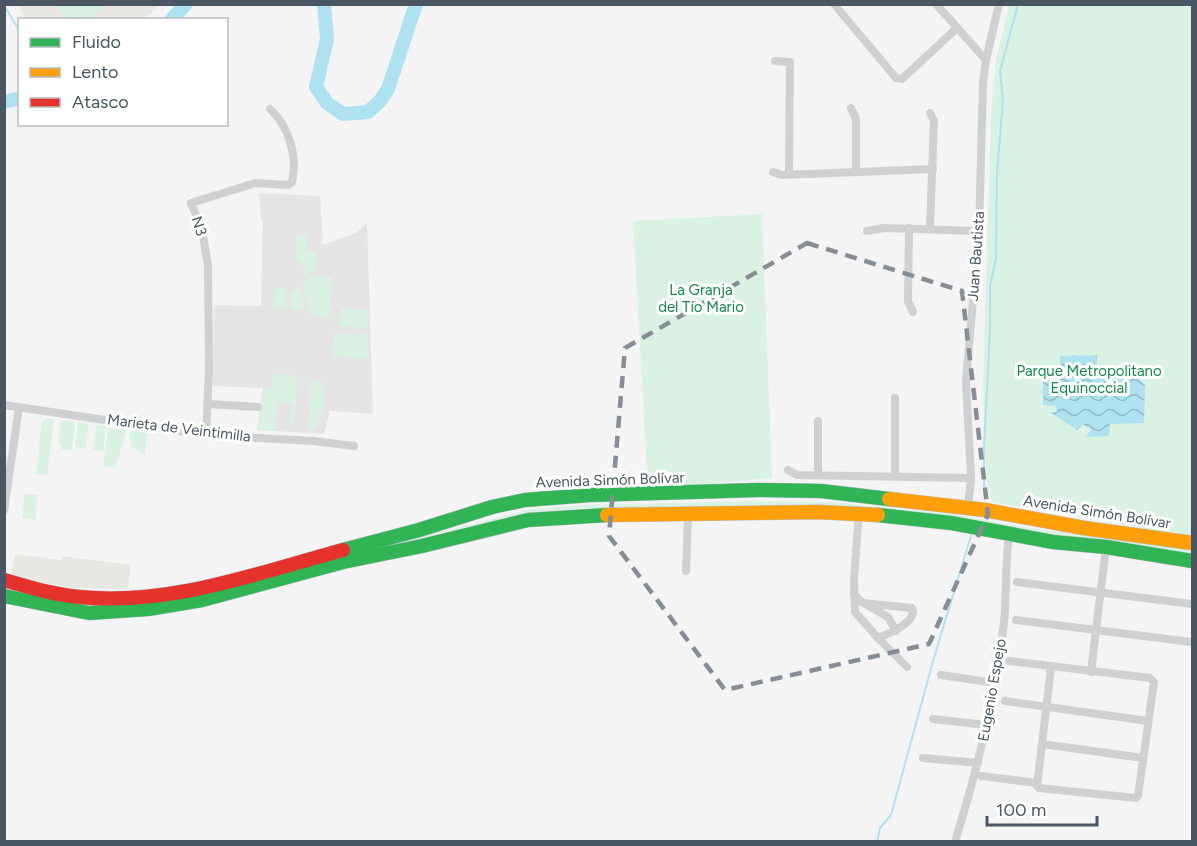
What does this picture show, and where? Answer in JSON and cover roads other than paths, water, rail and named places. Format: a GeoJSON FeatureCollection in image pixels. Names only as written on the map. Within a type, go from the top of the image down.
{"type":"FeatureCollection","features":[{"type":"Feature","properties":{"kind":"highway","name":"Avenida Simón Bolívar"},"geometry":{"type":"LineString","coordinates":[[4,580],[41,590],[89,598],[160,595],[197,589],[419,530],[492,507],[525,500],[590,495],[756,490],[821,491],[968,508],[1084,528],[1192,543]]}},
{"type":"Feature","properties":{"kind":"highway"},"geometry":{"type":"LineString","coordinates":[[4,596],[89,613],[131,612],[202,600],[343,562],[422,546],[528,520],[632,514],[859,513],[951,523],[1009,535],[1192,561]]}},
{"type":"Feature","properties":{"kind":"street"},"geometry":{"type":"LineString","coordinates":[[834,4],[899,79],[957,28]]}},
{"type":"Feature","properties":{"kind":"street"},"geometry":{"type":"LineString","coordinates":[[936,4],[986,60]]}},
{"type":"Feature","properties":{"kind":"street","name":"Juan Bautista"},"geometry":{"type":"LineString","coordinates":[[968,508],[971,477],[966,381],[979,231],[982,99],[986,60],[999,4]]}},
{"type":"Feature","properties":{"kind":"street"},"geometry":{"type":"LineString","coordinates":[[775,61],[790,62],[789,174]]}},
{"type":"Feature","properties":{"kind":"street"},"geometry":{"type":"LineString","coordinates":[[851,108],[856,119],[856,172]]}},
{"type":"Feature","properties":{"kind":"street","name":"N3"},"geometry":{"type":"LineString","coordinates":[[206,435],[208,267],[202,230],[191,202],[255,183],[288,185],[292,182],[293,165],[290,141],[279,119],[270,109]]}},
{"type":"Feature","properties":{"kind":"street"},"geometry":{"type":"LineString","coordinates":[[930,113],[934,121],[930,228]]}},
{"type":"Feature","properties":{"kind":"street"},"geometry":{"type":"LineString","coordinates":[[773,172],[782,175],[933,169]]}},
{"type":"Feature","properties":{"kind":"street"},"geometry":{"type":"LineString","coordinates":[[867,231],[884,228],[930,228],[979,231]]}},
{"type":"Feature","properties":{"kind":"street"},"geometry":{"type":"LineString","coordinates":[[909,228],[908,301],[913,312]]}},
{"type":"Feature","properties":{"kind":"street"},"geometry":{"type":"LineString","coordinates":[[895,398],[895,476]]}},
{"type":"Feature","properties":{"kind":"street"},"geometry":{"type":"LineString","coordinates":[[208,404],[258,407]]}},
{"type":"Feature","properties":{"kind":"street","name":"Marieta de Veintimilla"},"geometry":{"type":"LineString","coordinates":[[4,405],[206,435],[314,441],[354,446]]}},
{"type":"Feature","properties":{"kind":"street"},"geometry":{"type":"LineString","coordinates":[[4,511],[19,406]]}},
{"type":"Feature","properties":{"kind":"street"},"geometry":{"type":"LineString","coordinates":[[818,421],[818,474]]}},
{"type":"Feature","properties":{"kind":"street"},"geometry":{"type":"LineString","coordinates":[[788,470],[797,475],[971,477]]}},
{"type":"Feature","properties":{"kind":"street"},"geometry":{"type":"LineString","coordinates":[[859,513],[855,612],[907,667]]}},
{"type":"Feature","properties":{"kind":"street"},"geometry":{"type":"LineString","coordinates":[[686,571],[688,515]]}},
{"type":"Feature","properties":{"kind":"street","name":"Eugenio Espejo"},"geometry":{"type":"LineString","coordinates":[[955,842],[978,763],[995,683],[1004,619],[1009,535]]}},
{"type":"Feature","properties":{"kind":"street"},"geometry":{"type":"LineString","coordinates":[[1091,672],[1106,548]]}},
{"type":"Feature","properties":{"kind":"street"},"geometry":{"type":"LineString","coordinates":[[1017,582],[1192,604]]}},
{"type":"Feature","properties":{"kind":"street"},"geometry":{"type":"LineString","coordinates":[[854,595],[863,603],[888,617],[896,631]]}},
{"type":"Feature","properties":{"kind":"street"},"geometry":{"type":"LineString","coordinates":[[863,603],[912,608],[914,616],[896,631],[878,638]]}},
{"type":"Feature","properties":{"kind":"street"},"geometry":{"type":"LineString","coordinates":[[1016,620],[1191,642]]}},
{"type":"Feature","properties":{"kind":"street"},"geometry":{"type":"LineString","coordinates":[[1009,661],[1153,680],[1136,798],[1039,788],[1037,783],[1051,668]]}},
{"type":"Feature","properties":{"kind":"street"},"geometry":{"type":"LineString","coordinates":[[941,675],[995,683]]}},
{"type":"Feature","properties":{"kind":"street"},"geometry":{"type":"LineString","coordinates":[[1005,701],[1148,721]]}},
{"type":"Feature","properties":{"kind":"street"},"geometry":{"type":"LineString","coordinates":[[933,719],[987,725]]}},
{"type":"Feature","properties":{"kind":"street"},"geometry":{"type":"LineString","coordinates":[[1042,744],[1143,758]]}},
{"type":"Feature","properties":{"kind":"street"},"geometry":{"type":"LineString","coordinates":[[923,758],[978,763]]}},
{"type":"Feature","properties":{"kind":"street"},"geometry":{"type":"LineString","coordinates":[[981,776],[1037,783]]}},
{"type":"Feature","properties":{"kind":"water"},"geometry":{"type":"Polygon","coordinates":[[[1097,355],[1097,371],[1107,370],[1107,367],[1126,366],[1145,385],[1144,423],[1110,424],[1109,436],[1086,437],[1091,430],[1083,424],[1077,430],[1050,412],[1057,412],[1056,406],[1043,405],[1043,376],[1061,375],[1060,356],[1097,355]]]}},
{"type":"Feature","properties":{"kind":"waterway"},"geometry":{"type":"LineString","coordinates":[[173,18],[186,4]]}},
{"type":"Feature","properties":{"kind":"waterway"},"geometry":{"type":"LineString","coordinates":[[324,4],[327,39],[316,87],[327,103],[343,114],[368,112],[380,101],[388,89],[416,4]]}},
{"type":"Feature","properties":{"kind":"waterway"},"geometry":{"type":"LineString","coordinates":[[984,487],[990,286],[996,259],[997,173],[1003,101],[1000,71],[1018,4]]}},
{"type":"Feature","properties":{"kind":"waterway"},"geometry":{"type":"LineString","coordinates":[[4,5],[18,29]]}},
{"type":"Feature","properties":{"kind":"waterway"},"geometry":{"type":"LineString","coordinates":[[4,102],[18,98]]}},
{"type":"Feature","properties":{"kind":"waterway"},"geometry":{"type":"LineString","coordinates":[[877,842],[880,828],[891,815],[933,661],[971,536]]}},
{"type":"Feature","properties":{"kind":"park label","name":"La Granja del Tío Mario"},"geometry":{"type":"Point","coordinates":[701,298]}},
{"type":"Feature","properties":{"kind":"park label","name":"Parque Metropolitano Equinoccial"},"geometry":{"type":"Point","coordinates":[1089,380]}}]}
